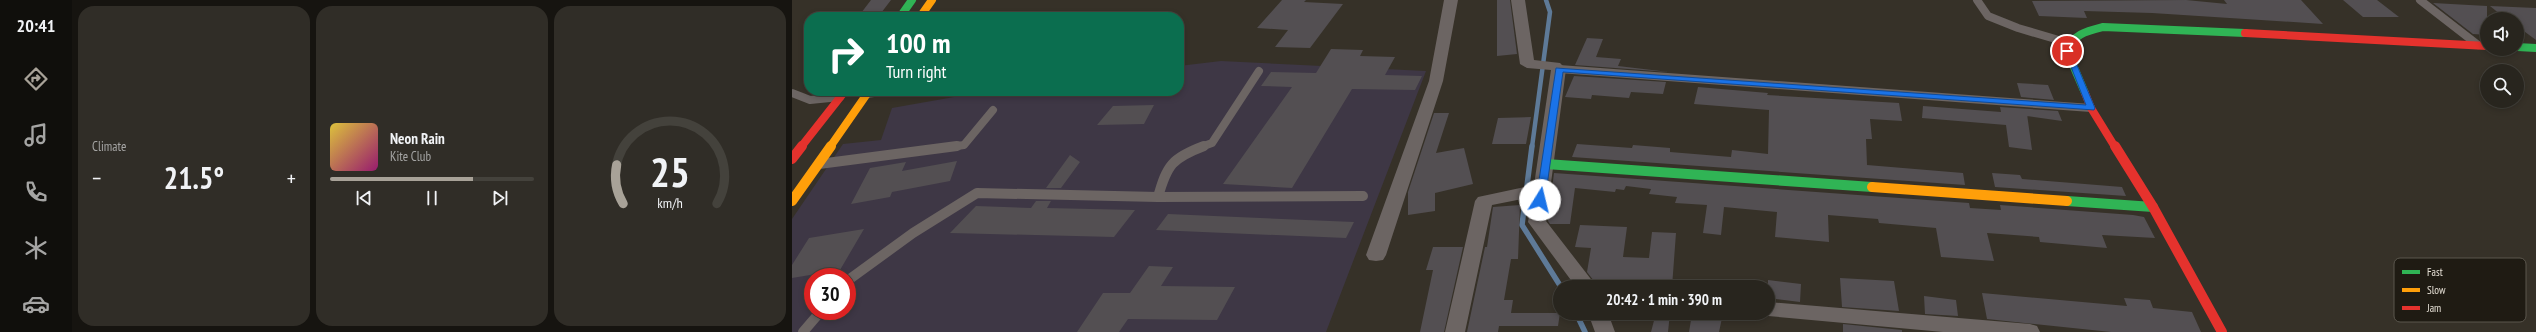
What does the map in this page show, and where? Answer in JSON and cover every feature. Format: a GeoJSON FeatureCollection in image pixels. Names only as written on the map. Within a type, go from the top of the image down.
{"type":"FeatureCollection","features":[{"type":"Feature","properties":{"kind":"main road"},"geometry":{"type":"LineString","coordinates":[[904,12],[912,0]]}},
{"type":"Feature","properties":{"kind":"main road"},"geometry":{"type":"LineString","coordinates":[[924,12],[932,0]]}},
{"type":"Feature","properties":{"kind":"main road"},"geometry":{"type":"LineString","coordinates":[[2222,332],[2153,207],[2091,108],[2067,51],[2069,43],[2086,30],[2119,26],[2480,46]]}},
{"type":"Feature","properties":{"kind":"main road"},"geometry":{"type":"LineString","coordinates":[[2524,47],[2536,48]]}},
{"type":"Feature","properties":{"kind":"main road"},"geometry":{"type":"LineString","coordinates":[[792,159],[841,96]]}},
{"type":"Feature","properties":{"kind":"main road"},"geometry":{"type":"LineString","coordinates":[[792,201],[865,96]]}},
{"type":"Feature","properties":{"kind":"main road"},"geometry":{"type":"LineString","coordinates":[[1546,164],[2153,207]]}},
{"type":"Feature","properties":{"kind":"street"},"geometry":{"type":"LineString","coordinates":[[1376,255],[1436,81],[1451,0]]}},
{"type":"Feature","properties":{"kind":"street"},"geometry":{"type":"LineString","coordinates":[[1518,0],[1527,64],[1555,66],[1559,70],[1546,164],[1532,191],[1537,222],[1582,280]]}},
{"type":"Feature","properties":{"kind":"street"},"geometry":{"type":"LineString","coordinates":[[1455,332],[1484,201],[1532,191]]}},
{"type":"Feature","properties":{"kind":"street"},"geometry":{"type":"LineString","coordinates":[[1775,310],[2030,332]]}},
{"type":"Feature","properties":{"kind":"street"},"geometry":{"type":"LineString","coordinates":[[1601,320],[1605,332]]}},
{"type":"Feature","properties":{"kind":"lane"},"geometry":{"type":"LineString","coordinates":[[1977,0],[1988,16],[2018,28],[2069,43]]}},
{"type":"Feature","properties":{"kind":"lane"},"geometry":{"type":"LineString","coordinates":[[2420,0],[2480,44]]}},
{"type":"Feature","properties":{"kind":"lane"},"geometry":{"type":"LineString","coordinates":[[1559,70],[2091,108]]}},
{"type":"Feature","properties":{"kind":"lane"},"geometry":{"type":"LineString","coordinates":[[1158,197],[1165,172],[1182,154],[1212,143],[1259,71]]}},
{"type":"Feature","properties":{"kind":"lane"},"geometry":{"type":"LineString","coordinates":[[792,93],[810,100],[832,96]]}},
{"type":"Feature","properties":{"kind":"lane"},"geometry":{"type":"LineString","coordinates":[[818,164],[964,145],[993,110]]}},
{"type":"Feature","properties":{"kind":"lane"},"geometry":{"type":"LineString","coordinates":[[856,274],[913,233],[977,193],[1158,197],[1363,196]]}},
{"type":"Feature","properties":{"kind":"lane"},"geometry":{"type":"LineString","coordinates":[[803,332],[814,320]]}},
{"type":"Feature","properties":{"kind":"shaded area"},"geometry":{"type":"Polygon","coordinates":[[[1221,61],[1426,71],[1326,332],[792,332],[792,219],[843,144],[881,140],[892,108],[960,96],[1184,96],[1184,65],[1221,61]]]}},
{"type":"Feature","properties":{"kind":"building"},"geometry":{"type":"Polygon","coordinates":[[[871,0],[891,0],[882,12],[862,12],[871,0]]]}},
{"type":"Feature","properties":{"kind":"building"},"geometry":{"type":"Polygon","coordinates":[[[1282,0],[1306,0],[1304,2],[1343,4],[1310,48],[1275,47],[1288,30],[1257,28],[1282,0]]]}},
{"type":"Feature","properties":{"kind":"building"},"geometry":{"type":"Polygon","coordinates":[[[1497,0],[1510,0],[1517,54],[1497,56],[1497,0]]]}},
{"type":"Feature","properties":{"kind":"building"},"geometry":{"type":"Polygon","coordinates":[[[2186,0],[2227,4],[2224,0],[2301,0],[2323,24],[2152,13],[2084,11],[2087,18],[2039,16],[2032,1],[2186,0]]]}},
{"type":"Feature","properties":{"kind":"building"},"geometry":{"type":"Polygon","coordinates":[[[2343,0],[2377,0],[2399,17],[2363,17],[2343,0]]]}},
{"type":"Feature","properties":{"kind":"building"},"geometry":{"type":"Polygon","coordinates":[[[2433,3],[2487,6],[2487,12],[2480,12],[2480,34],[2473,34],[2433,3]]]}},
{"type":"Feature","properties":{"kind":"building"},"geometry":{"type":"Polygon","coordinates":[[[2490,6],[2536,8],[2536,40],[2524,31],[2524,12],[2497,12],[2490,6]]]}},
{"type":"Feature","properties":{"kind":"building"},"geometry":{"type":"Polygon","coordinates":[[[1587,38],[1603,39],[1596,57],[1621,59],[1618,66],[1669,72],[1575,65],[1587,38]]]}},
{"type":"Feature","properties":{"kind":"building"},"geometry":{"type":"Polygon","coordinates":[[[1331,49],[1363,50],[1360,56],[1395,57],[1385,75],[1422,76],[1415,90],[1352,89],[1292,188],[1223,184],[1292,87],[1261,86],[1271,72],[1316,73],[1331,49]]]}},
{"type":"Feature","properties":{"kind":"building"},"geometry":{"type":"Polygon","coordinates":[[[1574,76],[1666,82],[1663,94],[1631,92],[1629,98],[1592,95],[1591,99],[1565,97],[1574,76]]]}},
{"type":"Feature","properties":{"kind":"building"},"geometry":{"type":"Polygon","coordinates":[[[2017,83],[2048,85],[2054,100],[2021,97],[2017,83]]]}},
{"type":"Feature","properties":{"kind":"building"},"geometry":{"type":"Polygon","coordinates":[[[1698,87],[1768,93],[1767,95],[1899,103],[1902,121],[1870,119],[1872,139],[1866,139],[1867,165],[1963,173],[1965,185],[1572,157],[1577,144],[1632,148],[1633,145],[1670,148],[1670,152],[1731,157],[1732,150],[1768,154],[1769,110],[1694,104],[1698,87]]]}},
{"type":"Feature","properties":{"kind":"building"},"geometry":{"type":"Polygon","coordinates":[[[1154,105],[1144,124],[1097,125],[1113,106],[1154,105]]]}},
{"type":"Feature","properties":{"kind":"building"},"geometry":{"type":"Polygon","coordinates":[[[1923,106],[2001,112],[2000,107],[2058,111],[2062,121],[2027,116],[2032,150],[2009,147],[2006,125],[1922,118],[1923,106]]]}},
{"type":"Feature","properties":{"kind":"building"},"geometry":{"type":"Polygon","coordinates":[[[1434,113],[1449,113],[1436,153],[1464,148],[1473,184],[1435,193],[1435,211],[1408,215],[1408,192],[1434,113]]]}},
{"type":"Feature","properties":{"kind":"building"},"geometry":{"type":"Polygon","coordinates":[[[1531,117],[1526,144],[1492,144],[1498,118],[1531,117]]]}},
{"type":"Feature","properties":{"kind":"building"},"geometry":{"type":"Polygon","coordinates":[[[1070,155],[1080,162],[1061,188],[1046,188],[1070,155]]]}},
{"type":"Feature","properties":{"kind":"building"},"geometry":{"type":"Polygon","coordinates":[[[957,161],[950,181],[892,192],[890,197],[851,204],[870,168],[906,162],[902,171],[957,161]]]}},
{"type":"Feature","properties":{"kind":"building"},"geometry":{"type":"Polygon","coordinates":[[[1554,173],[1969,203],[1970,208],[2001,210],[2000,205],[2133,215],[2144,217],[2155,238],[2102,235],[2107,248],[2040,242],[2039,237],[1987,233],[1994,261],[1941,257],[1936,228],[1879,223],[1878,219],[1828,215],[1829,242],[1775,237],[1777,212],[1724,207],[1721,235],[1703,233],[1707,205],[1675,203],[1677,197],[1649,194],[1651,189],[1626,186],[1624,190],[1616,189],[1615,192],[1575,188],[1570,224],[1550,224],[1548,221],[1554,173]]]}},
{"type":"Feature","properties":{"kind":"building"},"geometry":{"type":"Polygon","coordinates":[[[1992,173],[2020,175],[2022,179],[2122,187],[2126,196],[1995,187],[1992,173]]]}},
{"type":"Feature","properties":{"kind":"building"},"geometry":{"type":"Polygon","coordinates":[[[1036,201],[1051,201],[1047,208],[1135,210],[1114,237],[950,233],[976,206],[1031,208],[1036,201]]]}},
{"type":"Feature","properties":{"kind":"building"},"geometry":{"type":"Polygon","coordinates":[[[1520,205],[1518,259],[1511,259],[1504,300],[1513,300],[1511,313],[1553,313],[1553,320],[1559,320],[1558,326],[1499,326],[1498,332],[1467,332],[1485,247],[1487,247],[1493,207],[1520,205]]]}},
{"type":"Feature","properties":{"kind":"building"},"geometry":{"type":"Polygon","coordinates":[[[1168,214],[1354,222],[1346,238],[1156,230],[1168,214]]]}},
{"type":"Feature","properties":{"kind":"building"},"geometry":{"type":"Polygon","coordinates":[[[1580,225],[1627,227],[1623,257],[1649,258],[1652,232],[1676,233],[1673,280],[1593,280],[1587,272],[1591,248],[1575,247],[1580,225]]]}},
{"type":"Feature","properties":{"kind":"building"},"geometry":{"type":"Polygon","coordinates":[[[864,229],[841,268],[804,268],[804,276],[792,278],[792,265],[809,238],[864,229]]]}},
{"type":"Feature","properties":{"kind":"building"},"geometry":{"type":"Polygon","coordinates":[[[1433,247],[1463,247],[1444,332],[1420,332],[1433,270],[1426,270],[1433,247]]]}},
{"type":"Feature","properties":{"kind":"building"},"geometry":{"type":"Polygon","coordinates":[[[1149,266],[1173,267],[1161,286],[1235,287],[1217,320],[1128,319],[1119,332],[1077,332],[1103,293],[1130,293],[1149,266]]]}},
{"type":"Feature","properties":{"kind":"building"},"geometry":{"type":"Polygon","coordinates":[[[1840,278],[1894,281],[1899,311],[1842,307],[1840,278]]]}},
{"type":"Feature","properties":{"kind":"building"},"geometry":{"type":"Polygon","coordinates":[[[1775,281],[1801,284],[1800,302],[1775,299],[1775,281]]]}},
{"type":"Feature","properties":{"kind":"building"},"geometry":{"type":"Polygon","coordinates":[[[1982,293],[2127,306],[2124,298],[2150,300],[2153,308],[2192,312],[2201,332],[2111,332],[1987,319],[1982,293]]]}},
{"type":"Feature","properties":{"kind":"building"},"geometry":{"type":"Polygon","coordinates":[[[1924,296],[1956,300],[1958,316],[1925,314],[1924,296]]]}},
{"type":"Feature","properties":{"kind":"building"},"geometry":{"type":"Polygon","coordinates":[[[1654,320],[1669,320],[1668,332],[1651,332],[1654,320]]]}},
{"type":"Feature","properties":{"kind":"building"},"geometry":{"type":"Polygon","coordinates":[[[1691,320],[1722,320],[1719,332],[1689,332],[1691,320]]]}},
{"type":"Feature","properties":{"kind":"building"},"geometry":{"type":"Polygon","coordinates":[[[1843,324],[1902,330],[1902,332],[1843,332],[1843,324]]]}},
{"type":"Feature","properties":{"kind":"waterway"},"geometry":{"type":"LineString","coordinates":[[1532,147],[1550,12],[1546,0]]}},
{"type":"Feature","properties":{"kind":"waterway"},"geometry":{"type":"LineString","coordinates":[[1532,146],[1522,225],[1557,280]]}},
{"type":"Feature","properties":{"kind":"waterway"},"geometry":{"type":"LineString","coordinates":[[1579,320],[1585,332]]}},
{"type":"Feature","properties":{"kind":"traffic: fast"},"geometry":{"type":"LineString","coordinates":[[904,12],[912,0]]}},
{"type":"Feature","properties":{"kind":"traffic: fast"},"geometry":{"type":"LineString","coordinates":[[2085,93],[2067,51],[2070,43],[2081,33],[2103,27],[2245,33]]}},
{"type":"Feature","properties":{"kind":"traffic: fast"},"geometry":{"type":"LineString","coordinates":[[2524,47],[2536,48]]}},
{"type":"Feature","properties":{"kind":"traffic: fast"},"geometry":{"type":"LineString","coordinates":[[1546,164],[1872,187]]}},
{"type":"Feature","properties":{"kind":"traffic: fast"},"geometry":{"type":"LineString","coordinates":[[2067,201],[2153,207]]}},
{"type":"Feature","properties":{"kind":"traffic: slow"},"geometry":{"type":"LineString","coordinates":[[924,12],[932,0]]}},
{"type":"Feature","properties":{"kind":"traffic: slow"},"geometry":{"type":"LineString","coordinates":[[792,201],[866,96]]}},
{"type":"Feature","properties":{"kind":"traffic: slow"},"geometry":{"type":"LineString","coordinates":[[1872,187],[2067,201]]}},
{"type":"Feature","properties":{"kind":"traffic: jam"},"geometry":{"type":"LineString","coordinates":[[2245,33],[2480,46]]}},
{"type":"Feature","properties":{"kind":"traffic: jam"},"geometry":{"type":"LineString","coordinates":[[2085,93],[2091,108],[2153,207],[2222,332]]}},
{"type":"Feature","properties":{"kind":"traffic: jam"},"geometry":{"type":"LineString","coordinates":[[792,159],[841,96]]}},
{"type":"Feature","properties":{"kind":"route"},"geometry":{"type":"LineString","coordinates":[[1540,200],[1559,70],[2091,108],[2067,51]]}}]}
